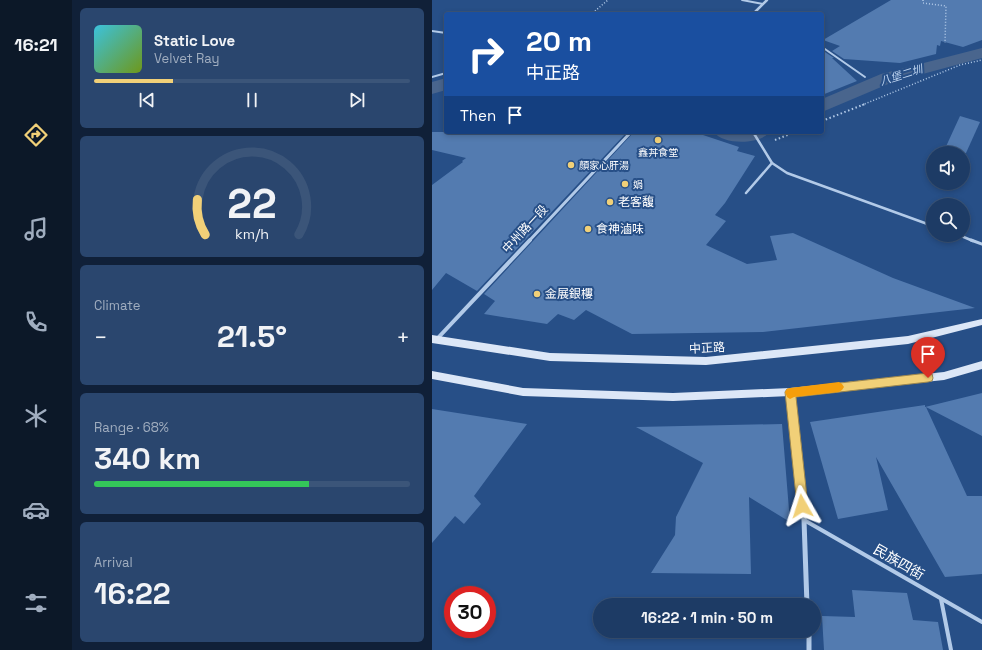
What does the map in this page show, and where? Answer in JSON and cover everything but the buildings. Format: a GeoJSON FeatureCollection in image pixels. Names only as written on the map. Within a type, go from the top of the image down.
{"type":"FeatureCollection","features":[{"type":"Feature","properties":{"kind":"main road","name":"中正路"},"geometry":{"type":"LineString","coordinates":[[434,340],[550,357],[592,357],[651,361],[706,361],[908,340],[982,322]]}},
{"type":"Feature","properties":{"kind":"main road"},"geometry":{"type":"LineString","coordinates":[[432,375],[523,392],[673,397],[790,392],[944,376],[982,365]]}},
{"type":"Feature","properties":{"kind":"street"},"geometry":{"type":"LineString","coordinates":[[755,12],[767,0]]}},
{"type":"Feature","properties":{"kind":"street","name":"中州路一段"},"geometry":{"type":"LineString","coordinates":[[434,340],[629,134]]}},
{"type":"Feature","properties":{"kind":"street"},"geometry":{"type":"LineString","coordinates":[[790,392],[804,520],[808,598]]}},
{"type":"Feature","properties":{"kind":"street"},"geometry":{"type":"LineString","coordinates":[[809,638],[809,650]]}},
{"type":"Feature","properties":{"kind":"lane"},"geometry":{"type":"LineString","coordinates":[[742,0],[762,4]]}},
{"type":"Feature","properties":{"kind":"lane"},"geometry":{"type":"LineString","coordinates":[[432,31],[444,33]]}},
{"type":"Feature","properties":{"kind":"lane"},"geometry":{"type":"LineString","coordinates":[[824,48],[864,77]]}},
{"type":"Feature","properties":{"kind":"lane"},"geometry":{"type":"LineString","coordinates":[[432,77],[444,74]]}},
{"type":"Feature","properties":{"kind":"lane"},"geometry":{"type":"LineString","coordinates":[[755,134],[772,163],[787,172],[926,223]]}},
{"type":"Feature","properties":{"kind":"lane"},"geometry":{"type":"LineString","coordinates":[[746,193],[772,163]]}},
{"type":"Feature","properties":{"kind":"lane"},"geometry":{"type":"LineString","coordinates":[[970,239],[982,244]]}},
{"type":"Feature","properties":{"kind":"lane","name":"民族四街"},"geometry":{"type":"LineString","coordinates":[[804,520],[982,622]]}},
{"type":"Feature","properties":{"kind":"lane"},"geometry":{"type":"LineString","coordinates":[[942,599],[951,650]]}},
{"type":"Feature","properties":{"kind":"path"},"geometry":{"type":"LineString","coordinates":[[595,11],[608,0]]}},
{"type":"Feature","properties":{"kind":"path"},"geometry":{"type":"LineString","coordinates":[[923,0],[923,3],[946,6],[945,43]]}},
{"type":"Feature","properties":{"kind":"path"},"geometry":{"type":"LineString","coordinates":[[824,120],[960,65],[982,60]]}},
{"type":"Feature","properties":{"kind":"path"},"geometry":{"type":"LineString","coordinates":[[762,145],[790,134]]}},
{"type":"Feature","properties":{"kind":"waterway","name":"八堡二圳"},"geometry":{"type":"LineString","coordinates":[[824,105],[887,78],[982,53]]}},
{"type":"Feature","properties":{"kind":"waterway","name":"八堡二圳"},"geometry":{"type":"LineString","coordinates":[[432,88],[444,85]]}},
{"type":"Feature","properties":{"kind":"waterway","name":"八堡二圳"},"geometry":{"type":"LineString","coordinates":[[732,134],[751,134]]}},
{"type":"Feature","properties":{"kind":"slow traffic"},"geometry":{"type":"LineString","coordinates":[[790,394],[790,392],[839,387]]}},
{"type":"Feature","properties":{"kind":"place","name":"鑫丼食堂"},"geometry":{"type":"Point","coordinates":[658,140]}},
{"type":"Feature","properties":{"kind":"place","name":"顏家心肝湯"},"geometry":{"type":"Point","coordinates":[571,165]}},
{"type":"Feature","properties":{"kind":"place","name":"娟"},"geometry":{"type":"Point","coordinates":[625,184]}},
{"type":"Feature","properties":{"kind":"place","name":"老客馥"},"geometry":{"type":"Point","coordinates":[610,202]}},
{"type":"Feature","properties":{"kind":"place","name":"食神滷味"},"geometry":{"type":"Point","coordinates":[588,229]}},
{"type":"Feature","properties":{"kind":"place","name":"金展銀樓"},"geometry":{"type":"Point","coordinates":[537,294]}},
{"type":"Feature","properties":{"kind":"route"},"geometry":{"type":"LineString","coordinates":[[802,506],[790,392],[928,378]]}}]}
